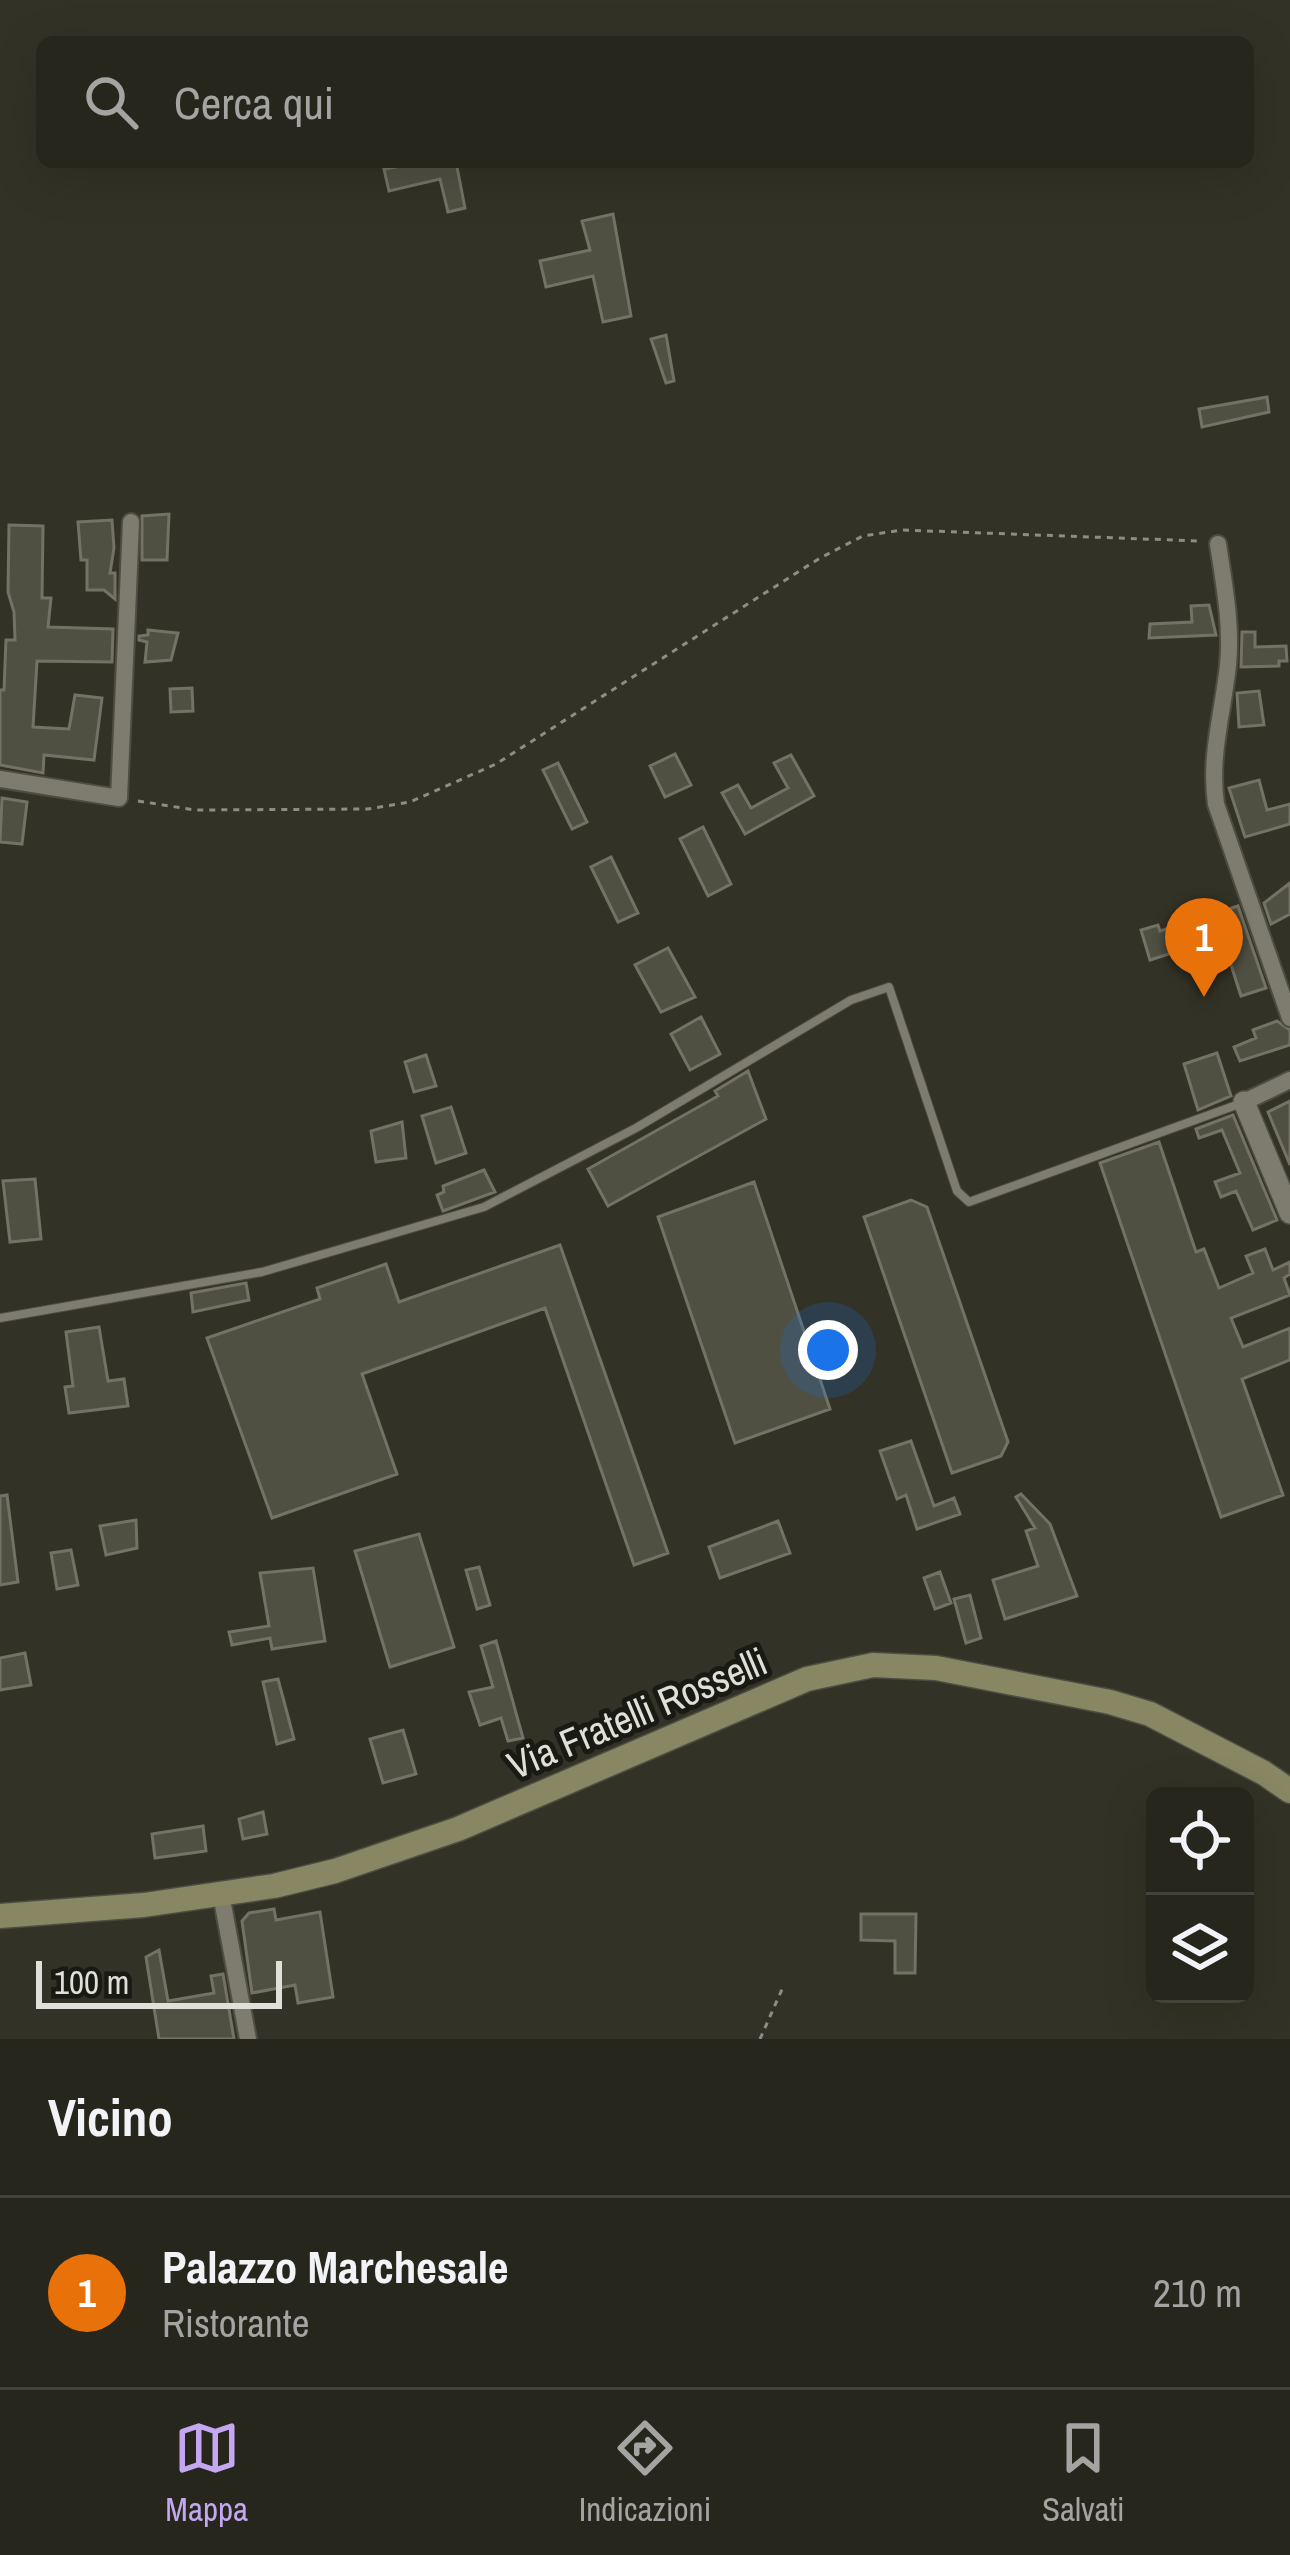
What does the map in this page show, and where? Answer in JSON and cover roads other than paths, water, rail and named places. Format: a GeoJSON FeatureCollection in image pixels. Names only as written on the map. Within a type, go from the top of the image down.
{"type":"FeatureCollection","features":[{"type":"Feature","properties":{"kind":"main road","name":"Via Fratelli Rosselli"},"geometry":{"type":"LineString","coordinates":[[0,1916],[144,1905],[274,1886],[378,1857],[622,1761],[807,1679],[873,1665],[936,1669],[1150,1714],[1290,1791]]}},
{"type":"Feature","properties":{"kind":"street"},"geometry":{"type":"LineString","coordinates":[[0,778],[118,798],[131,521]]}},
{"type":"Feature","properties":{"kind":"street"},"geometry":{"type":"LineString","coordinates":[[1218,544],[1228,614],[1228,663],[1211,772],[1290,1018]]}},
{"type":"Feature","properties":{"kind":"street"},"geometry":{"type":"LineString","coordinates":[[1290,1080],[1244,1102],[1290,1213]]}},
{"type":"Feature","properties":{"kind":"street"},"geometry":{"type":"LineString","coordinates":[[221,1894],[248,2039]]}},
{"type":"Feature","properties":{"kind":"lane"},"geometry":{"type":"LineString","coordinates":[[0,1318],[262,1272],[484,1207],[636,1128],[851,1000],[889,987],[957,1191],[969,1202],[1244,1102]]}},
{"type":"Feature","properties":{"kind":"place","name":"Palazzo Marchesale"},"geometry":{"type":"Point","coordinates":[1204,997]}}]}
